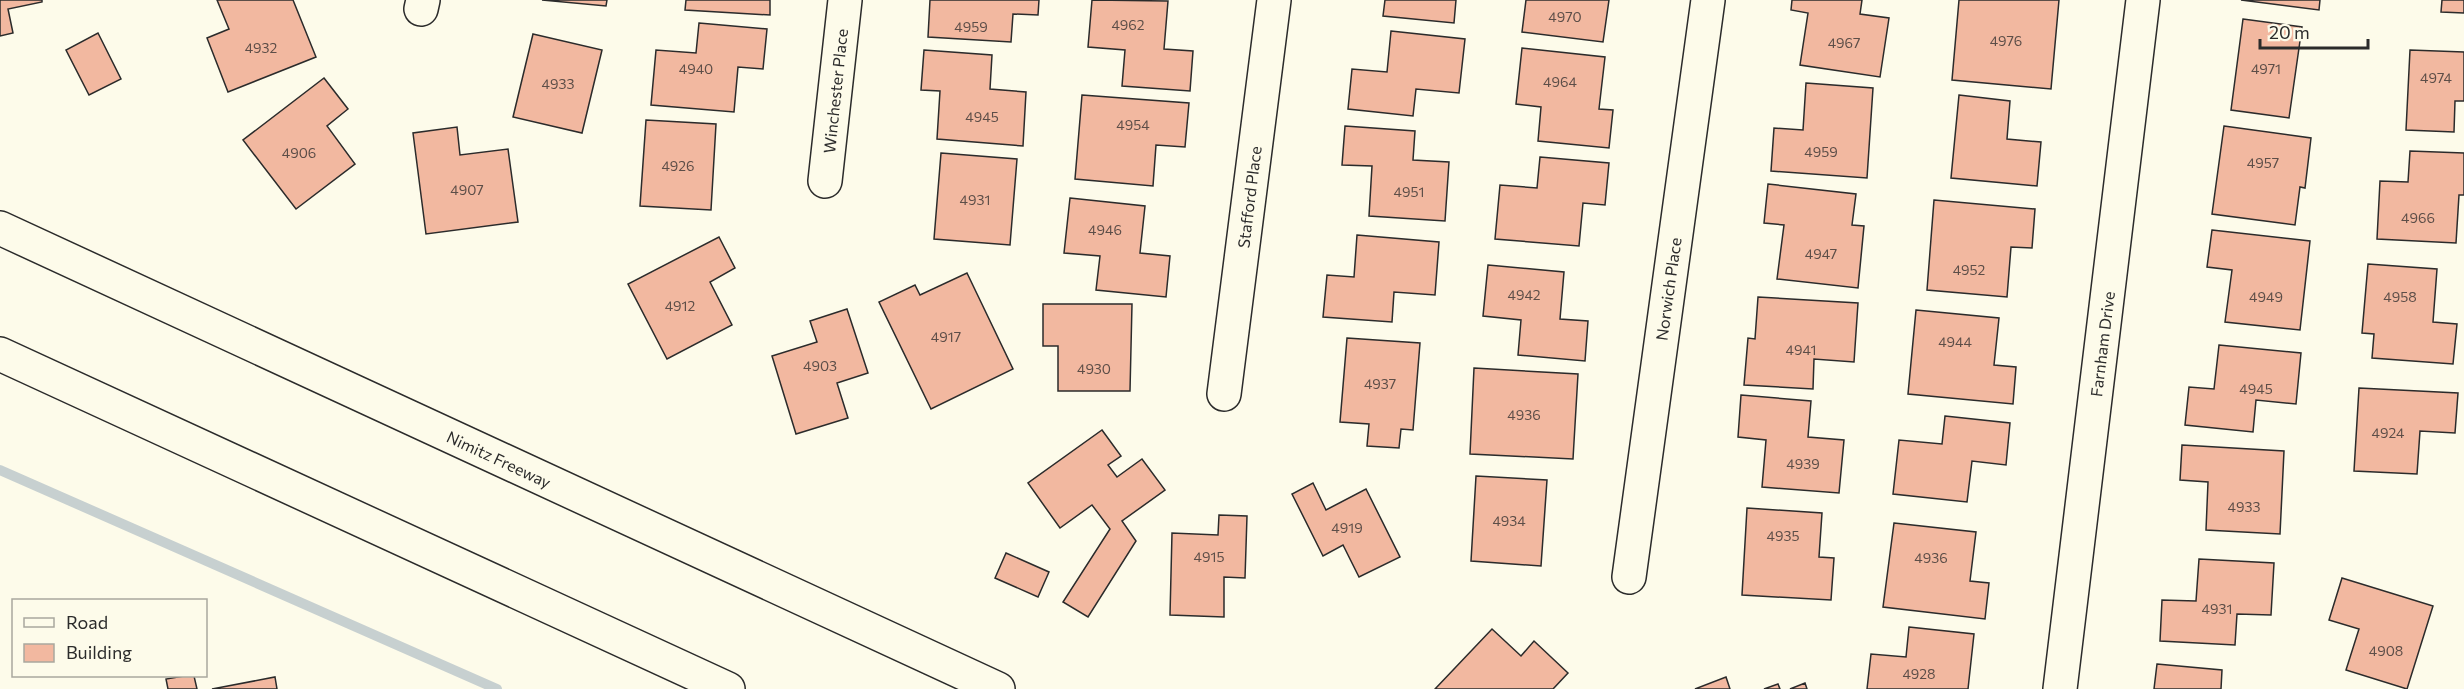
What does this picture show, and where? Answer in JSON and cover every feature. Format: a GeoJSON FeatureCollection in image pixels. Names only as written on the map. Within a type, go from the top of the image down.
{"type":"FeatureCollection","features":[{"type":"Feature","properties":{"kind":"main road","name":"Winchester Place"},"geometry":{"type":"LineString","coordinates":[[825,182],[845,0]]}},
{"type":"Feature","properties":{"kind":"main road","name":"Stafford Place"},"geometry":{"type":"LineString","coordinates":[[1224,394],[1274,0]]}},
{"type":"Feature","properties":{"kind":"main road","name":"Norwich Place"},"geometry":{"type":"LineString","coordinates":[[1629,577],[1708,0]]}},
{"type":"Feature","properties":{"kind":"main road","name":"Farnham Drive"},"geometry":{"type":"LineString","coordinates":[[2060,689],[2143,0]]}},
{"type":"Feature","properties":{"kind":"main road","name":"Nimitz Freeway"},"geometry":{"type":"LineString","coordinates":[[0,228],[998,689]]}},
{"type":"Feature","properties":{"kind":"main road"},"geometry":{"type":"LineString","coordinates":[[0,354],[728,689]]}},
{"type":"Feature","properties":{"kind":"building"},"geometry":{"type":"Polygon","coordinates":[[[0,0],[42,0],[42,2],[8,9],[13,33],[0,36],[0,0]]]}},
{"type":"Feature","properties":{"kind":"building"},"geometry":{"type":"Polygon","coordinates":[[[217,0],[293,0],[316,57],[228,92],[207,38],[229,29],[217,0]]]}},
{"type":"Feature","properties":{"kind":"building"},"geometry":{"type":"Polygon","coordinates":[[[542,0],[607,0],[606,6],[542,0]]]}},
{"type":"Feature","properties":{"kind":"building"},"geometry":{"type":"Polygon","coordinates":[[[686,0],[770,0],[770,15],[685,10],[686,0]]]}},
{"type":"Feature","properties":{"kind":"building"},"geometry":{"type":"Polygon","coordinates":[[[930,0],[1039,0],[1038,15],[1013,14],[1011,42],[928,37],[930,0]]]}},
{"type":"Feature","properties":{"kind":"building"},"geometry":{"type":"Polygon","coordinates":[[[1092,0],[1168,1],[1164,49],[1193,51],[1190,91],[1122,86],[1125,50],[1088,47],[1092,0]]]}},
{"type":"Feature","properties":{"kind":"building"},"geometry":{"type":"Polygon","coordinates":[[[1385,0],[1456,0],[1454,23],[1383,16],[1385,0]]]}},
{"type":"Feature","properties":{"kind":"building"},"geometry":{"type":"Polygon","coordinates":[[[1526,0],[1609,0],[1603,42],[1522,32],[1526,0]]]}},
{"type":"Feature","properties":{"kind":"building"},"geometry":{"type":"Polygon","coordinates":[[[1792,0],[1862,0],[1860,14],[1889,18],[1880,77],[1800,65],[1808,13],[1791,10],[1792,0]]]}},
{"type":"Feature","properties":{"kind":"building"},"geometry":{"type":"Polygon","coordinates":[[[1959,0],[2059,0],[2051,89],[1952,80],[1959,0]]]}},
{"type":"Feature","properties":{"kind":"building"},"geometry":{"type":"Polygon","coordinates":[[[2241,0],[2320,0],[2319,10],[2241,0]]]}},
{"type":"Feature","properties":{"kind":"building"},"geometry":{"type":"Polygon","coordinates":[[[2442,0],[2464,0],[2464,13],[2441,12],[2442,0]]]}},
{"type":"Feature","properties":{"kind":"building"},"geometry":{"type":"Polygon","coordinates":[[[2243,19],[2302,27],[2289,118],[2231,110],[2243,19]]]}},
{"type":"Feature","properties":{"kind":"building"},"geometry":{"type":"Polygon","coordinates":[[[699,23],[767,29],[763,69],[738,67],[734,112],[651,105],[656,50],[696,53],[699,23]]]}},
{"type":"Feature","properties":{"kind":"building"},"geometry":{"type":"Polygon","coordinates":[[[1391,31],[1465,39],[1459,93],[1416,89],[1413,116],[1348,109],[1352,69],[1387,72],[1391,31]]]}},
{"type":"Feature","properties":{"kind":"building"},"geometry":{"type":"Polygon","coordinates":[[[98,33],[121,79],[89,95],[66,50],[98,33]]]}},
{"type":"Feature","properties":{"kind":"building"},"geometry":{"type":"Polygon","coordinates":[[[533,34],[602,50],[582,133],[513,117],[533,34]]]}},
{"type":"Feature","properties":{"kind":"building"},"geometry":{"type":"Polygon","coordinates":[[[1522,48],[1605,57],[1599,109],[1613,110],[1609,148],[1538,141],[1541,107],[1516,104],[1522,48]]]}},
{"type":"Feature","properties":{"kind":"building"},"geometry":{"type":"Polygon","coordinates":[[[924,50],[992,55],[990,89],[1026,92],[1023,146],[937,139],[940,91],[921,90],[924,50]]]}},
{"type":"Feature","properties":{"kind":"building"},"geometry":{"type":"Polygon","coordinates":[[[2410,50],[2464,52],[2464,101],[2455,101],[2454,132],[2406,130],[2410,50]]]}},
{"type":"Feature","properties":{"kind":"building"},"geometry":{"type":"Polygon","coordinates":[[[324,78],[348,109],[327,126],[355,164],[296,209],[243,140],[324,78]]]}},
{"type":"Feature","properties":{"kind":"building"},"geometry":{"type":"Polygon","coordinates":[[[1806,83],[1873,88],[1867,178],[1771,171],[1774,128],[1803,130],[1806,83]]]}},
{"type":"Feature","properties":{"kind":"building"},"geometry":{"type":"Polygon","coordinates":[[[1082,95],[1189,103],[1185,147],[1156,145],[1153,186],[1075,179],[1082,95]]]}},
{"type":"Feature","properties":{"kind":"building"},"geometry":{"type":"Polygon","coordinates":[[[1959,95],[2010,101],[2007,139],[2041,142],[2037,186],[1951,178],[1959,95]]]}},
{"type":"Feature","properties":{"kind":"building"},"geometry":{"type":"Polygon","coordinates":[[[646,120],[716,124],[711,210],[640,206],[646,120]]]}},
{"type":"Feature","properties":{"kind":"building"},"geometry":{"type":"Polygon","coordinates":[[[1345,126],[1415,131],[1413,160],[1449,162],[1445,221],[1369,216],[1372,166],[1342,165],[1345,126]]]}},
{"type":"Feature","properties":{"kind":"building"},"geometry":{"type":"Polygon","coordinates":[[[2224,126],[2311,138],[2305,188],[2300,187],[2295,225],[2212,214],[2224,126]]]}},
{"type":"Feature","properties":{"kind":"building"},"geometry":{"type":"Polygon","coordinates":[[[457,127],[460,155],[508,149],[518,222],[426,234],[413,133],[457,127]]]}},
{"type":"Feature","properties":{"kind":"building"},"geometry":{"type":"Polygon","coordinates":[[[2410,151],[2464,153],[2464,195],[2459,195],[2456,243],[2377,239],[2380,181],[2408,182],[2410,151]]]}},
{"type":"Feature","properties":{"kind":"building"},"geometry":{"type":"Polygon","coordinates":[[[941,153],[1017,159],[1010,245],[934,239],[941,153]]]}},
{"type":"Feature","properties":{"kind":"building"},"geometry":{"type":"Polygon","coordinates":[[[1540,157],[1609,163],[1605,205],[1583,203],[1579,246],[1495,239],[1500,185],[1537,188],[1540,157]]]}},
{"type":"Feature","properties":{"kind":"building"},"geometry":{"type":"Polygon","coordinates":[[[1768,184],[1856,194],[1852,225],[1864,226],[1858,288],[1777,279],[1784,225],[1764,223],[1768,184]]]}},
{"type":"Feature","properties":{"kind":"building"},"geometry":{"type":"Polygon","coordinates":[[[1070,198],[1145,206],[1140,253],[1170,256],[1166,297],[1096,290],[1100,256],[1064,253],[1070,198]]]}},
{"type":"Feature","properties":{"kind":"building"},"geometry":{"type":"Polygon","coordinates":[[[1934,200],[2035,209],[2032,248],[2011,247],[2007,297],[1927,290],[1934,200]]]}},
{"type":"Feature","properties":{"kind":"building"},"geometry":{"type":"Polygon","coordinates":[[[2212,230],[2310,241],[2300,330],[2225,322],[2232,270],[2207,267],[2212,230]]]}},
{"type":"Feature","properties":{"kind":"building"},"geometry":{"type":"Polygon","coordinates":[[[1357,235],[1439,242],[1435,295],[1394,292],[1392,322],[1323,317],[1327,275],[1354,277],[1357,235]]]}},
{"type":"Feature","properties":{"kind":"building"},"geometry":{"type":"Polygon","coordinates":[[[719,237],[735,268],[710,282],[732,325],[667,359],[628,284],[719,237]]]}},
{"type":"Feature","properties":{"kind":"building"},"geometry":{"type":"Polygon","coordinates":[[[2368,264],[2437,269],[2433,322],[2457,324],[2453,364],[2372,358],[2374,334],[2362,333],[2368,264]]]}},
{"type":"Feature","properties":{"kind":"building"},"geometry":{"type":"Polygon","coordinates":[[[1488,265],[1564,272],[1560,319],[1588,321],[1585,361],[1518,355],[1521,320],[1483,316],[1488,265]]]}},
{"type":"Feature","properties":{"kind":"building"},"geometry":{"type":"Polygon","coordinates":[[[967,273],[1013,369],[931,409],[879,302],[915,285],[920,295],[967,273]]]}},
{"type":"Feature","properties":{"kind":"building"},"geometry":{"type":"Polygon","coordinates":[[[1758,297],[1858,303],[1854,362],[1814,359],[1813,389],[1744,385],[1748,338],[1755,339],[1758,297]]]}},
{"type":"Feature","properties":{"kind":"building"},"geometry":{"type":"Polygon","coordinates":[[[1043,304],[1132,304],[1130,391],[1058,391],[1058,346],[1043,346],[1043,304]]]}},
{"type":"Feature","properties":{"kind":"building"},"geometry":{"type":"Polygon","coordinates":[[[847,309],[868,373],[837,383],[848,418],[796,434],[772,356],[817,342],[810,321],[847,309]]]}},
{"type":"Feature","properties":{"kind":"building"},"geometry":{"type":"Polygon","coordinates":[[[1916,310],[1999,318],[1994,365],[2016,367],[2013,404],[1908,394],[1916,310]]]}},
{"type":"Feature","properties":{"kind":"building"},"geometry":{"type":"Polygon","coordinates":[[[1347,338],[1420,343],[1413,430],[1401,429],[1399,448],[1367,446],[1369,424],[1340,422],[1347,338]]]}},
{"type":"Feature","properties":{"kind":"building"},"geometry":{"type":"Polygon","coordinates":[[[2219,345],[2301,353],[2296,404],[2256,400],[2253,432],[2185,425],[2189,387],[2214,389],[2219,345]]]}},
{"type":"Feature","properties":{"kind":"building"},"geometry":{"type":"Polygon","coordinates":[[[1474,368],[1578,374],[1573,459],[1470,454],[1474,368]]]}},
{"type":"Feature","properties":{"kind":"building"},"geometry":{"type":"Polygon","coordinates":[[[2359,388],[2458,393],[2455,433],[2420,431],[2417,474],[2354,471],[2359,388]]]}},
{"type":"Feature","properties":{"kind":"building"},"geometry":{"type":"Polygon","coordinates":[[[1741,395],[1811,401],[1808,437],[1844,440],[1839,493],[1762,487],[1766,440],[1738,437],[1741,395]]]}},
{"type":"Feature","properties":{"kind":"building"},"geometry":{"type":"Polygon","coordinates":[[[1945,416],[2010,423],[2006,465],[1972,461],[1967,502],[1893,494],[1899,440],[1942,444],[1945,416]]]}},
{"type":"Feature","properties":{"kind":"building"},"geometry":{"type":"Polygon","coordinates":[[[1102,430],[1121,456],[1108,465],[1117,477],[1142,459],[1165,490],[1122,521],[1136,541],[1088,617],[1063,602],[1110,529],[1092,505],[1060,528],[1028,483],[1102,430]]]}},
{"type":"Feature","properties":{"kind":"building"},"geometry":{"type":"Polygon","coordinates":[[[2182,445],[2284,451],[2280,534],[2206,530],[2208,482],[2180,480],[2182,445]]]}},
{"type":"Feature","properties":{"kind":"building"},"geometry":{"type":"Polygon","coordinates":[[[1476,476],[1547,480],[1541,566],[1471,561],[1476,476]]]}},
{"type":"Feature","properties":{"kind":"building"},"geometry":{"type":"Polygon","coordinates":[[[1313,483],[1326,510],[1366,489],[1400,557],[1359,577],[1343,545],[1323,556],[1292,494],[1313,483]]]}},
{"type":"Feature","properties":{"kind":"building"},"geometry":{"type":"Polygon","coordinates":[[[1747,508],[1822,513],[1819,557],[1834,558],[1831,600],[1742,595],[1747,508]]]}},
{"type":"Feature","properties":{"kind":"building"},"geometry":{"type":"Polygon","coordinates":[[[1219,515],[1247,516],[1245,578],[1224,577],[1224,617],[1170,615],[1172,533],[1218,535],[1219,515]]]}},
{"type":"Feature","properties":{"kind":"building"},"geometry":{"type":"Polygon","coordinates":[[[1894,523],[1976,532],[1970,581],[1989,583],[1985,619],[1883,607],[1894,523]]]}},
{"type":"Feature","properties":{"kind":"building"},"geometry":{"type":"Polygon","coordinates":[[[1006,553],[1049,572],[1038,597],[995,578],[1006,553]]]}},
{"type":"Feature","properties":{"kind":"building"},"geometry":{"type":"Polygon","coordinates":[[[2199,559],[2274,563],[2271,615],[2237,614],[2235,645],[2160,641],[2162,600],[2196,601],[2199,559]]]}},
{"type":"Feature","properties":{"kind":"building"},"geometry":{"type":"Polygon","coordinates":[[[2342,578],[2433,606],[2407,689],[2346,670],[2359,629],[2329,620],[2342,578]]]}},
{"type":"Feature","properties":{"kind":"building"},"geometry":{"type":"Polygon","coordinates":[[[1909,627],[1974,634],[1968,689],[1867,689],[1871,654],[1906,657],[1909,627]]]}},
{"type":"Feature","properties":{"kind":"building"},"geometry":{"type":"Polygon","coordinates":[[[1492,629],[1521,656],[1534,641],[1568,673],[1553,689],[1435,689],[1492,629]]]}},
{"type":"Feature","properties":{"kind":"building"},"geometry":{"type":"Polygon","coordinates":[[[2157,664],[2222,670],[2221,689],[2154,689],[2157,664]]]}},
{"type":"Feature","properties":{"kind":"building"},"geometry":{"type":"Polygon","coordinates":[[[194,677],[197,689],[168,689],[166,679],[194,677]]]}},
{"type":"Feature","properties":{"kind":"building"},"geometry":{"type":"Polygon","coordinates":[[[275,677],[277,689],[212,689],[275,677]]]}},
{"type":"Feature","properties":{"kind":"building"},"geometry":{"type":"Polygon","coordinates":[[[1726,677],[1730,689],[1695,689],[1726,677]]]}},
{"type":"Feature","properties":{"kind":"building"},"geometry":{"type":"Polygon","coordinates":[[[1805,683],[1807,689],[1790,689],[1805,683]]]}},
{"type":"Feature","properties":{"kind":"building"},"geometry":{"type":"Polygon","coordinates":[[[1778,684],[1780,689],[1764,689],[1778,684]]]}},
{"type":"Feature","properties":{"kind":"waterway"},"geometry":{"type":"LineString","coordinates":[[0,470],[497,689]]}}]}
